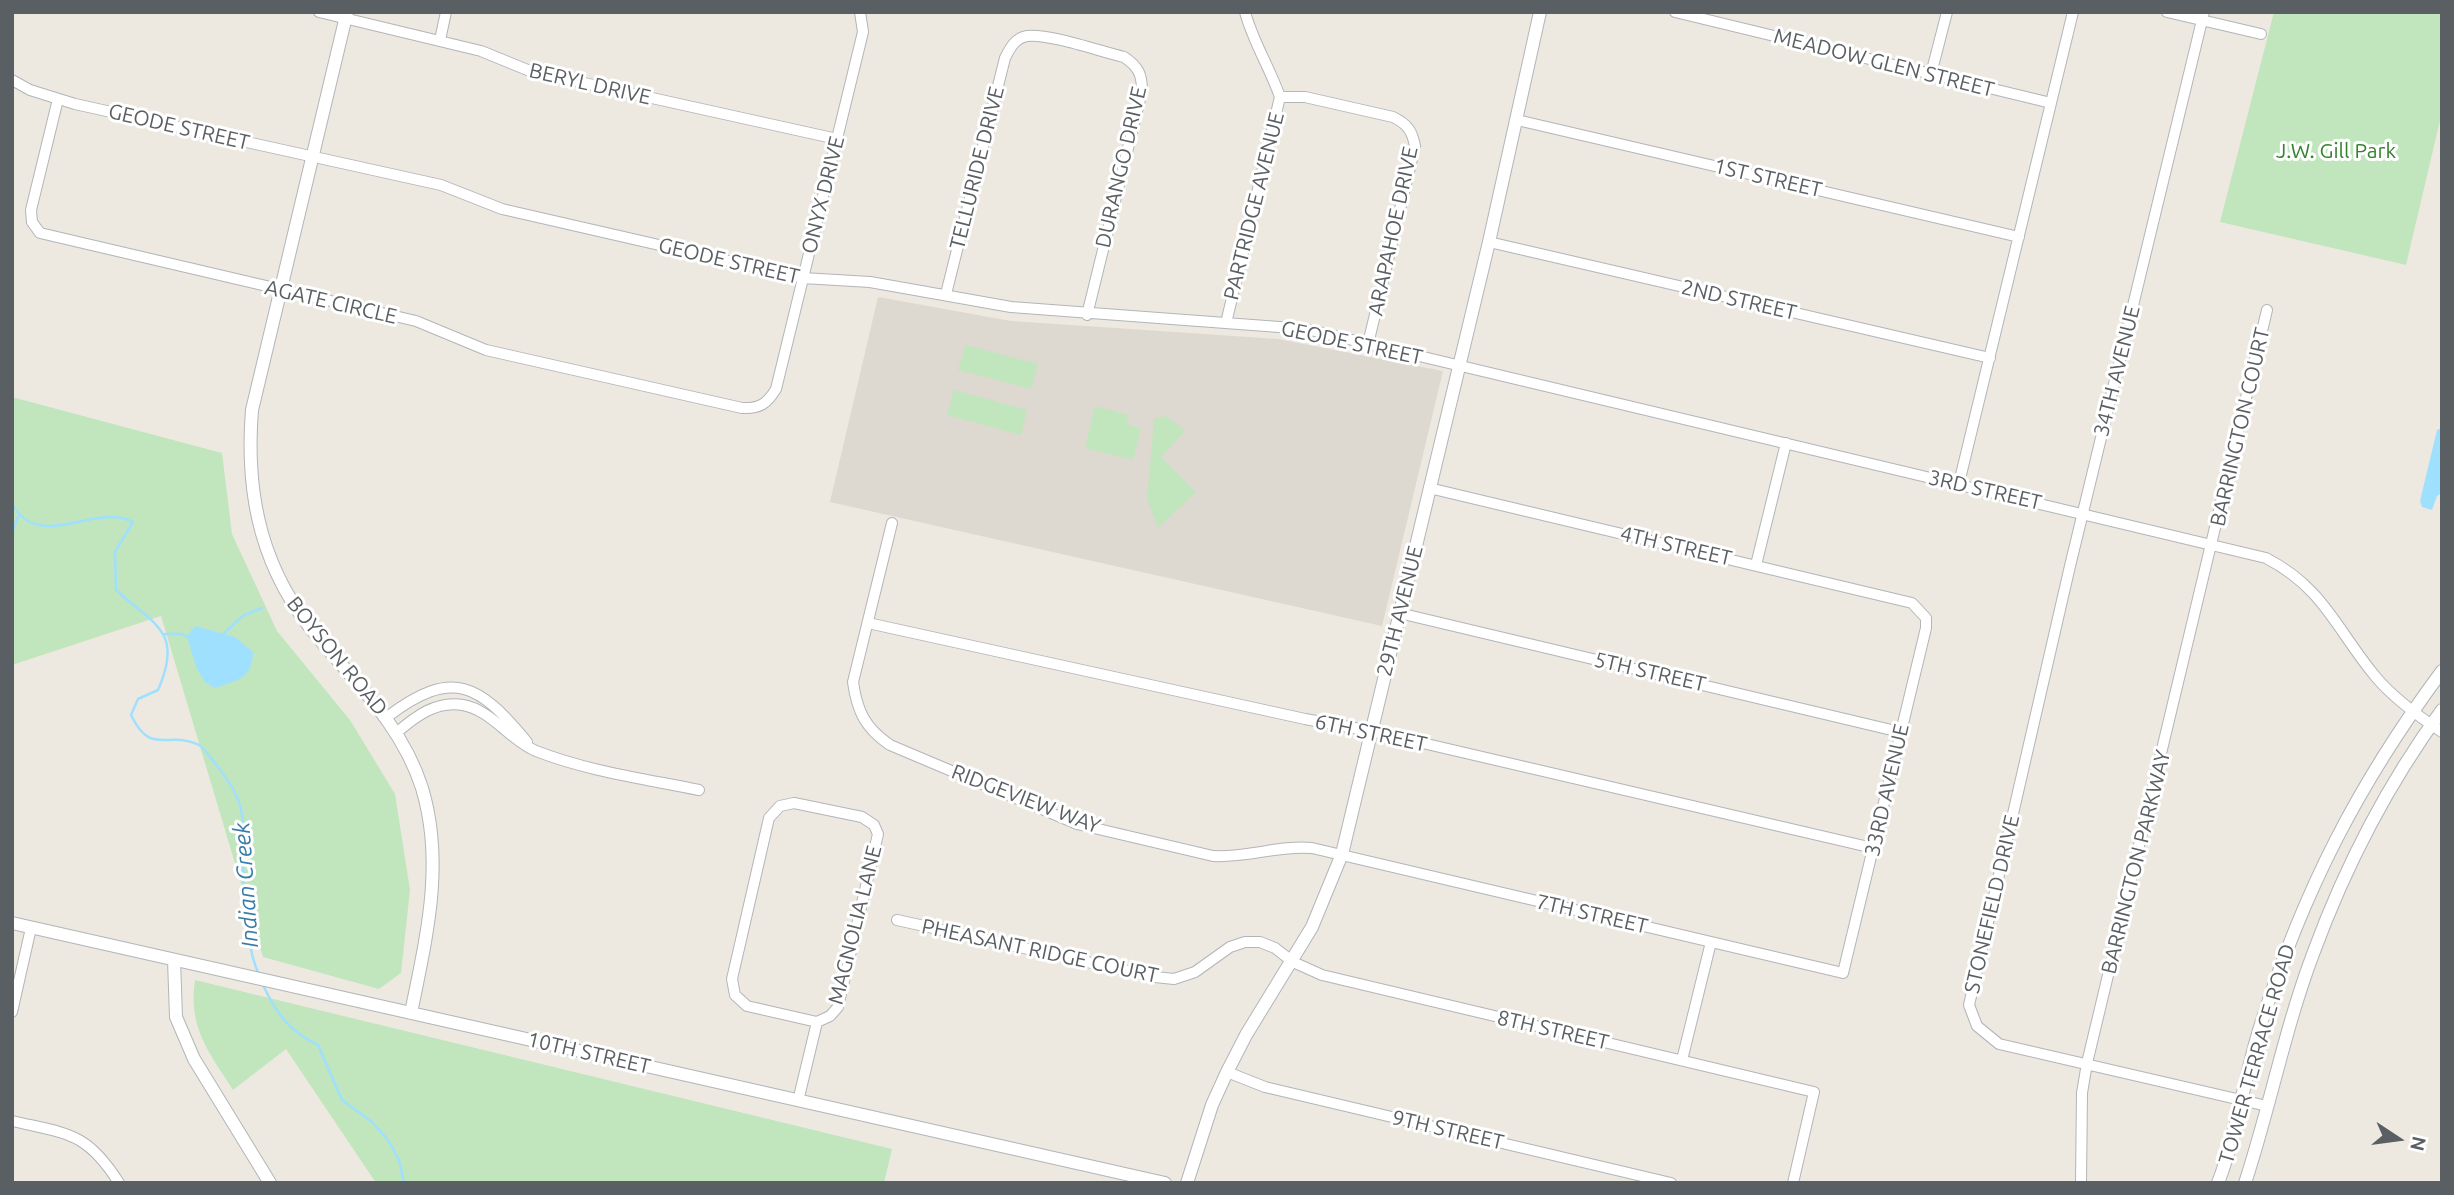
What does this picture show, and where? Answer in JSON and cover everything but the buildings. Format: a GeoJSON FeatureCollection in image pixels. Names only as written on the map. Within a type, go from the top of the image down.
{"type":"FeatureCollection","features":[{"type":"Feature","properties":{"kind":"street","name":"BERYL DRIVE"},"geometry":{"type":"LineString","coordinates":[[319,12],[346,16],[481,51],[530,71],[837,139]]}},
{"type":"Feature","properties":{"kind":"street"},"geometry":{"type":"LineString","coordinates":[[439,40],[446,12]]}},
{"type":"Feature","properties":{"kind":"street","name":"ONYX DRIVE"},"geometry":{"type":"LineString","coordinates":[[755,408],[769,402],[776,389],[863,32],[860,12]]}},
{"type":"Feature","properties":{"kind":"street","name":"PARTRIDGE AVENUE"},"geometry":{"type":"LineString","coordinates":[[1226,323],[1280,97],[1271,70],[1250,32],[1245,12]]}},
{"type":"Feature","properties":{"kind":"street","name":"29TH AVENUE"},"geometry":{"type":"LineString","coordinates":[[1187,1183],[1212,1105],[1227,1072],[1246,1035],[1312,927],[1342,854],[1489,242],[1540,12]]}},
{"type":"Feature","properties":{"kind":"street","name":"MEADOW GLEN STREET"},"geometry":{"type":"LineString","coordinates":[[1675,12],[2051,103]]}},
{"type":"Feature","properties":{"kind":"street"},"geometry":{"type":"LineString","coordinates":[[1931,74],[1947,12]]}},
{"type":"Feature","properties":{"kind":"street"},"geometry":{"type":"LineString","coordinates":[[1959,484],[2073,12]]}},
{"type":"Feature","properties":{"kind":"street"},"geometry":{"type":"LineString","coordinates":[[2168,12],[2203,16],[2261,34]]}},
{"type":"Feature","properties":{"kind":"street","name":"BOYSON ROAD"},"geometry":{"type":"LineString","coordinates":[[346,16],[279,291],[251,423],[251,490],[260,533],[293,606],[387,718],[422,788],[432,840],[433,886],[429,927],[411,1013]]}},
{"type":"Feature","properties":{"kind":"street","name":"34TH AVENUE"},"geometry":{"type":"LineString","coordinates":[[2070,566],[2203,16]]}},
{"type":"Feature","properties":{"kind":"street","name":"DURANGO DRIVE"},"geometry":{"type":"LineString","coordinates":[[1013,43],[1026,36],[1040,36],[1125,57],[1136,65],[1142,76],[1142,92],[1087,315]]}},
{"type":"Feature","properties":{"kind":"street","name":"TELLURIDE DRIVE"},"geometry":{"type":"LineString","coordinates":[[946,294],[1004,58],[1013,43]]}},
{"type":"Feature","properties":{"kind":"street","name":"GEODE STREET"},"geometry":{"type":"LineString","coordinates":[[12,80],[58,99],[441,185],[502,209],[803,278],[870,282],[1011,307],[1087,315],[1306,330],[1459,366]]}},
{"type":"Feature","properties":{"kind":"street","name":"ARAPAHOE DRIVE"},"geometry":{"type":"LineString","coordinates":[[1280,97],[1305,97],[1393,117],[1406,123],[1413,133],[1415,146],[1368,344]]}},
{"type":"Feature","properties":{"kind":"street","name":"AGATE CIRCLE"},"geometry":{"type":"LineString","coordinates":[[58,99],[31,211],[32,222],[40,233],[415,321],[486,350],[742,408],[755,408]]}},
{"type":"Feature","properties":{"kind":"street","name":"1ST STREET"},"geometry":{"type":"LineString","coordinates":[[1517,120],[2019,237]]}},
{"type":"Feature","properties":{"kind":"street","name":"2ND STREET"},"geometry":{"type":"LineString","coordinates":[[1489,242],[1990,358]]}},
{"type":"Feature","properties":{"kind":"street","name":"BARRINGTON COURT"},"geometry":{"type":"LineString","coordinates":[[2213,544],[2267,310]]}},
{"type":"Feature","properties":{"kind":"street","name":"3RD STREET"},"geometry":{"type":"LineString","coordinates":[[1459,366],[2266,558],[2291,571],[2311,587],[2374,676],[2436,728]]}},
{"type":"Feature","properties":{"kind":"street"},"geometry":{"type":"LineString","coordinates":[[1756,565],[1786,443]]}},
{"type":"Feature","properties":{"kind":"street","name":"4TH STREET"},"geometry":{"type":"LineString","coordinates":[[1429,488],[1912,603],[1921,609]]}},
{"type":"Feature","properties":{"kind":"street","name":"RIDGEVIEW WAY"},"geometry":{"type":"LineString","coordinates":[[892,523],[853,682],[856,706],[865,724],[890,745],[1077,824],[1213,856],[1230,857],[1292,846],[1342,854]]}},
{"type":"Feature","properties":{"kind":"street","name":"BARRINGTON PARKWAY"},"geometry":{"type":"LineString","coordinates":[[2081,1183],[2082,1093],[2087,1063],[2213,544]]}},
{"type":"Feature","properties":{"kind":"street","name":"STONEFIELD DRIVE"},"geometry":{"type":"LineString","coordinates":[[2070,566],[1969,1005],[1977,1027],[1999,1044],[2267,1106]]}},
{"type":"Feature","properties":{"kind":"street","name":"33RD AVENUE"},"geometry":{"type":"LineString","coordinates":[[1843,973],[1926,628],[1926,618],[1921,609]]}},
{"type":"Feature","properties":{"kind":"street","name":"5TH STREET"},"geometry":{"type":"LineString","coordinates":[[1399,612],[1900,732]]}},
{"type":"Feature","properties":{"kind":"street","name":"6TH STREET"},"geometry":{"type":"LineString","coordinates":[[868,623],[1371,731],[1873,848]]}},
{"type":"Feature","properties":{"kind":"street","name":"TOWER TERRACE ROAD"},"geometry":{"type":"LineString","coordinates":[[2218,1183],[2260,1028],[2310,889],[2360,791],[2442,671]]}},
{"type":"Feature","properties":{"kind":"street"},"geometry":{"type":"LineString","coordinates":[[387,718],[410,700],[432,690],[457,688],[486,698],[534,750]]}},
{"type":"Feature","properties":{"kind":"street"},"geometry":{"type":"LineString","coordinates":[[396,733],[416,716],[438,706],[463,705],[480,711],[534,750],[566,761],[699,790]]}},
{"type":"Feature","properties":{"kind":"street","name":"TOWER TERRACE ROAD"},"geometry":{"type":"LineString","coordinates":[[2245,1183],[2312,955],[2351,864],[2394,778],[2436,728],[2442,710]]}},
{"type":"Feature","properties":{"kind":"street","name":"MAGNOLIA LANE"},"geometry":{"type":"LineString","coordinates":[[794,803],[862,817],[874,825],[878,834],[838,1007],[830,1016],[817,1022],[747,1006],[735,995],[732,979],[769,818],[780,806],[794,803]]}},
{"type":"Feature","properties":{"kind":"street","name":"7TH STREET"},"geometry":{"type":"LineString","coordinates":[[1342,854],[1843,973]]}},
{"type":"Feature","properties":{"kind":"street","name":"PHEASANT RIDGE COURT"},"geometry":{"type":"LineString","coordinates":[[897,920],[1155,977],[1174,979],[1195,972],[1230,947],[1245,942],[1260,942],[1275,948],[1293,962]]}},
{"type":"Feature","properties":{"kind":"street","name":"10TH STREET"},"geometry":{"type":"LineString","coordinates":[[12,923],[1165,1183]]}},
{"type":"Feature","properties":{"kind":"street"},"geometry":{"type":"LineString","coordinates":[[12,1012],[31,928]]}},
{"type":"Feature","properties":{"kind":"street"},"geometry":{"type":"LineString","coordinates":[[1682,1060],[1711,942]]}},
{"type":"Feature","properties":{"kind":"street"},"geometry":{"type":"LineString","coordinates":[[174,960],[176,1017],[194,1059],[270,1183]]}},
{"type":"Feature","properties":{"kind":"street","name":"8TH STREET"},"geometry":{"type":"LineString","coordinates":[[1293,962],[1322,975],[1815,1092],[1793,1183]]}},
{"type":"Feature","properties":{"kind":"street","name":"MAGNOLIA LANE"},"geometry":{"type":"LineString","coordinates":[[798,1101],[817,1022]]}},
{"type":"Feature","properties":{"kind":"street","name":"9TH STREET"},"geometry":{"type":"LineString","coordinates":[[1227,1072],[1265,1087],[1671,1183]]}},
{"type":"Feature","properties":{"kind":"street"},"geometry":{"type":"LineString","coordinates":[[12,1121],[78,1138],[103,1157],[119,1183]]}},
{"type":"Feature","properties":{"kind":"shaded area"},"geometry":{"type":"Polygon","coordinates":[[[878,297],[1011,321],[1278,339],[1443,371],[1382,626],[830,502],[878,297]]]}},
{"type":"Feature","properties":{"kind":"green space","name":"J.W. Gill Park"},"geometry":{"type":"Polygon","coordinates":[[[2274,12],[2442,12],[2442,112],[2406,265],[2220,222],[2274,12]]]}},
{"type":"Feature","properties":{"kind":"green space"},"geometry":{"type":"Polygon","coordinates":[[[965,345],[1038,364],[1031,389],[958,370],[965,345]]]}},
{"type":"Feature","properties":{"kind":"green space"},"geometry":{"type":"Polygon","coordinates":[[[954,390],[1027,410],[1021,435],[947,415],[954,390]]]}},
{"type":"Feature","properties":{"kind":"green space"},"geometry":{"type":"Polygon","coordinates":[[[12,397],[222,453],[232,534],[277,631],[350,720],[395,794],[410,890],[401,973],[379,989],[263,957],[161,616],[12,665],[12,397]]]}},
{"type":"Feature","properties":{"kind":"green space"},"geometry":{"type":"Polygon","coordinates":[[[1095,406],[1128,415],[1127,424],[1141,429],[1133,460],[1085,448],[1095,406]]]}},
{"type":"Feature","properties":{"kind":"green space"},"geometry":{"type":"Polygon","coordinates":[[[1166,416],[1185,431],[1161,457],[1196,492],[1158,528],[1147,499],[1154,419],[1166,416]]]}},
{"type":"Feature","properties":{"kind":"green space"},"geometry":{"type":"Polygon","coordinates":[[[195,980],[892,1149],[884,1183],[376,1183],[286,1049],[233,1090],[208,1050],[197,1025],[194,1012],[195,980]]]}},
{"type":"Feature","properties":{"kind":"water"},"geometry":{"type":"Polygon","coordinates":[[[2442,428],[2442,493],[2437,496],[2432,510],[2422,507],[2420,501],[2437,430],[2442,428]]]}},
{"type":"Feature","properties":{"kind":"water"},"geometry":{"type":"Polygon","coordinates":[[[195,626],[235,637],[253,652],[247,673],[215,688],[205,682],[196,667],[187,636],[195,626]]]}},
{"type":"Feature","properties":{"kind":"waterway","name":"Indian Creek"},"geometry":{"type":"LineString","coordinates":[[12,504],[24,518],[37,525],[52,526],[117,517],[133,522],[115,552],[116,590],[153,621],[161,631],[168,654],[158,690],[138,699],[131,715],[138,727],[152,739],[186,741],[200,746],[235,793],[243,820],[247,921],[251,950],[258,972]]}},
{"type":"Feature","properties":{"kind":"waterway"},"geometry":{"type":"LineString","coordinates":[[12,533],[18,517]]}},
{"type":"Feature","properties":{"kind":"waterway"},"geometry":{"type":"LineString","coordinates":[[222,635],[244,615],[262,608]]}},
{"type":"Feature","properties":{"kind":"waterway"},"geometry":{"type":"LineString","coordinates":[[165,634],[182,634],[189,638]]}},
{"type":"Feature","properties":{"kind":"waterway","name":"Indian Creek"},"geometry":{"type":"LineString","coordinates":[[263,985],[285,1021],[299,1034],[318,1045],[342,1100],[372,1122],[388,1140],[399,1160],[404,1183]]}}]}
